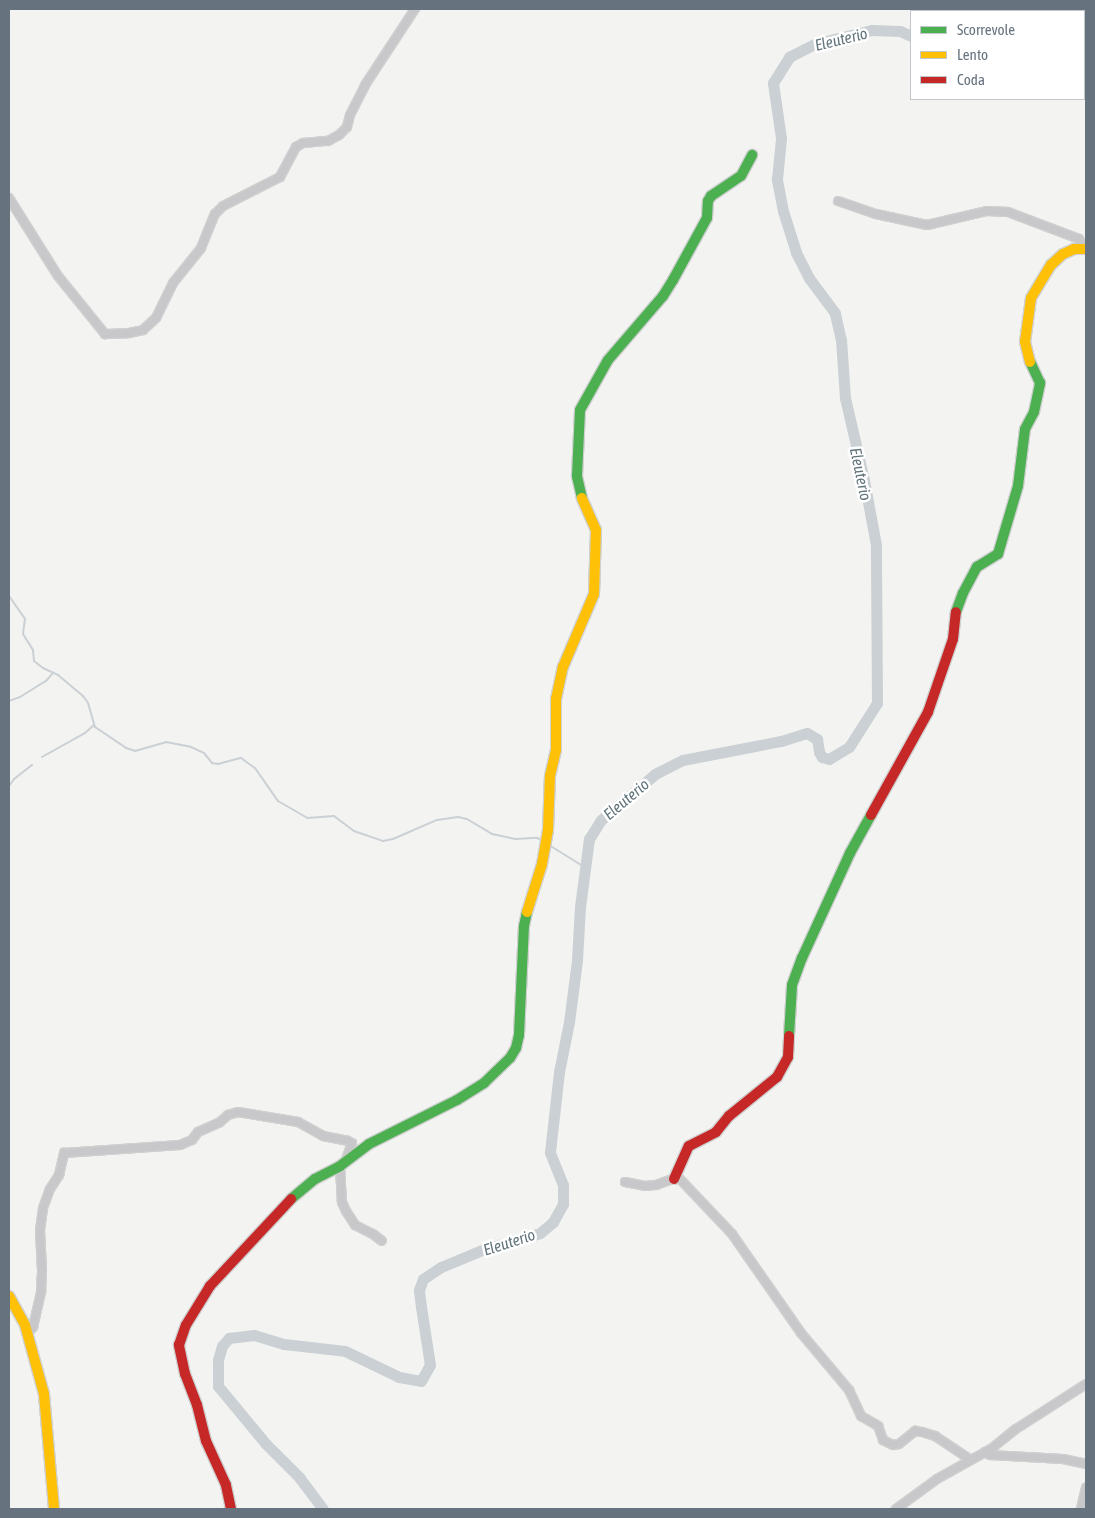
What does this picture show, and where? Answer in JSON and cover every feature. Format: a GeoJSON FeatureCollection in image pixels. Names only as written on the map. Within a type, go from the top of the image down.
{"type":"FeatureCollection","features":[{"type":"Feature","properties":{"kind":"street"},"geometry":{"type":"LineString","coordinates":[[9,198],[58,276],[105,334],[129,333],[143,330],[151,325],[156,318],[173,283],[201,248],[215,214],[223,206],[280,177],[296,147],[303,143],[328,141],[340,136],[347,127],[350,115],[365,85],[415,9]]}},
{"type":"Feature","properties":{"kind":"street"},"geometry":{"type":"LineString","coordinates":[[231,1509],[226,1485],[206,1441],[197,1405],[185,1374],[179,1344],[186,1325],[210,1286],[270,1219],[315,1179],[342,1164],[369,1144],[456,1100],[484,1083],[510,1058],[516,1048],[519,1035],[524,926],[548,830],[550,776],[556,750],[556,699],[558,684],[594,594],[596,530],[582,499],[577,476],[580,410],[608,360],[663,296],[673,280],[707,218],[708,201],[711,196],[732,184],[741,176],[752,155]]}},
{"type":"Feature","properties":{"kind":"street"},"geometry":{"type":"LineString","coordinates":[[674,1179],[689,1146],[716,1132],[729,1116],[777,1077],[788,1057],[792,985],[802,958],[850,853],[928,712],[953,638],[956,613],[963,593],[977,568],[998,554],[1018,486],[1025,429],[1034,412],[1040,383],[1031,367],[1025,342],[1031,298],[1051,266],[1063,254],[1085,249],[1079,239],[1008,212],[987,211],[927,225],[876,214],[838,201]]}},
{"type":"Feature","properties":{"kind":"street"},"geometry":{"type":"LineString","coordinates":[[28,1333],[33,1327],[41,1291],[40,1230],[44,1208],[50,1189],[59,1175],[64,1153],[180,1145],[192,1140],[198,1132],[220,1122],[228,1115],[238,1112],[298,1122],[323,1136],[352,1143],[342,1164],[342,1202],[355,1225],[382,1241]]}},
{"type":"Feature","properties":{"kind":"street"},"geometry":{"type":"LineString","coordinates":[[625,1182],[656,1186],[678,1177],[732,1234],[800,1333],[849,1390],[861,1416],[878,1426],[883,1440],[893,1445],[899,1444],[915,1431],[922,1432],[936,1436],[971,1460]]}},
{"type":"Feature","properties":{"kind":"street"},"geometry":{"type":"LineString","coordinates":[[9,1296],[28,1333],[44,1394],[54,1509]]}},
{"type":"Feature","properties":{"kind":"street"},"geometry":{"type":"LineString","coordinates":[[896,1509],[938,1479],[985,1452],[1086,1384]]}},
{"type":"Feature","properties":{"kind":"street"},"geometry":{"type":"LineString","coordinates":[[985,1452],[990,1454],[1063,1459],[1086,1464]]}},
{"type":"Feature","properties":{"kind":"street"},"geometry":{"type":"LineString","coordinates":[[1081,1509],[1086,1488]]}},
{"type":"Feature","properties":{"kind":"waterway","name":"Eleuterio"},"geometry":{"type":"LineString","coordinates":[[323,1509],[300,1478],[266,1444],[218,1386],[218,1360],[222,1346],[229,1338],[254,1335],[284,1344],[345,1351],[399,1377],[421,1381],[430,1365],[419,1290],[423,1279],[441,1267],[482,1250],[540,1233],[553,1222],[563,1204],[563,1185],[550,1152],[559,1072],[569,1022],[577,960],[580,907],[589,839],[601,820],[655,774],[683,760],[781,741],[807,733],[817,739],[819,752],[822,757],[829,759],[849,747],[877,703],[876,545],[864,480],[845,398],[841,340],[835,313],[809,278],[796,252],[783,211],[777,179],[781,138],[773,83],[789,57],[817,43],[872,30],[900,31],[910,36]]}},
{"type":"Feature","properties":{"kind":"waterway"},"geometry":{"type":"LineString","coordinates":[[9,596],[25,619],[23,634],[33,650],[34,661],[43,668],[58,675],[83,696],[88,703],[95,727],[126,748],[135,751],[166,742],[191,747],[204,753],[212,763],[218,764],[241,758],[255,768],[278,801],[307,818],[334,816],[354,831],[383,841],[393,839],[437,820],[458,817],[467,819],[492,834],[515,839],[537,838],[543,841]]}},
{"type":"Feature","properties":{"kind":"waterway"},"geometry":{"type":"LineString","coordinates":[[9,701],[20,697],[46,681],[53,673]]}},
{"type":"Feature","properties":{"kind":"waterway"},"geometry":{"type":"LineString","coordinates":[[42,757],[85,733],[94,725]]}},
{"type":"Feature","properties":{"kind":"waterway"},"geometry":{"type":"LineString","coordinates":[[9,786],[14,779],[32,765]]}},
{"type":"Feature","properties":{"kind":"waterway"},"geometry":{"type":"LineString","coordinates":[[549,845],[586,868]]}},
{"type":"Feature","properties":{"kind":"traffic: fast"},"geometry":{"type":"LineString","coordinates":[[582,498],[577,476],[580,410],[608,360],[663,296],[673,280],[707,218],[708,201],[711,196],[741,176],[752,155]]}},
{"type":"Feature","properties":{"kind":"traffic: fast"},"geometry":{"type":"LineString","coordinates":[[956,612],[963,593],[977,567],[998,554],[1018,486],[1025,429],[1034,412],[1040,383],[1030,362]]}},
{"type":"Feature","properties":{"kind":"traffic: fast"},"geometry":{"type":"LineString","coordinates":[[789,1036],[792,985],[802,958],[850,853],[871,815]]}},
{"type":"Feature","properties":{"kind":"traffic: fast"},"geometry":{"type":"LineString","coordinates":[[291,1199],[315,1179],[340,1166],[369,1144],[457,1100],[484,1083],[510,1058],[516,1048],[519,1035],[524,926],[527,912]]}},
{"type":"Feature","properties":{"kind":"traffic: slow"},"geometry":{"type":"LineString","coordinates":[[1030,362],[1025,342],[1031,298],[1051,265],[1063,254],[1074,249],[1086,249]]}},
{"type":"Feature","properties":{"kind":"traffic: slow"},"geometry":{"type":"LineString","coordinates":[[527,912],[542,864],[548,830],[550,776],[556,750],[556,699],[563,667],[594,594],[596,530],[582,498]]}},
{"type":"Feature","properties":{"kind":"traffic: slow"},"geometry":{"type":"LineString","coordinates":[[9,1296],[25,1325],[44,1394],[54,1509]]}},
{"type":"Feature","properties":{"kind":"traffic: jam"},"geometry":{"type":"LineString","coordinates":[[871,815],[928,712],[953,639],[956,612]]}},
{"type":"Feature","properties":{"kind":"traffic: jam"},"geometry":{"type":"LineString","coordinates":[[674,1179],[689,1146],[716,1132],[729,1116],[777,1077],[788,1057],[789,1036]]}},
{"type":"Feature","properties":{"kind":"traffic: jam"},"geometry":{"type":"LineString","coordinates":[[231,1509],[226,1485],[206,1441],[197,1405],[185,1374],[179,1345],[186,1325],[210,1286],[291,1199]]}}]}
